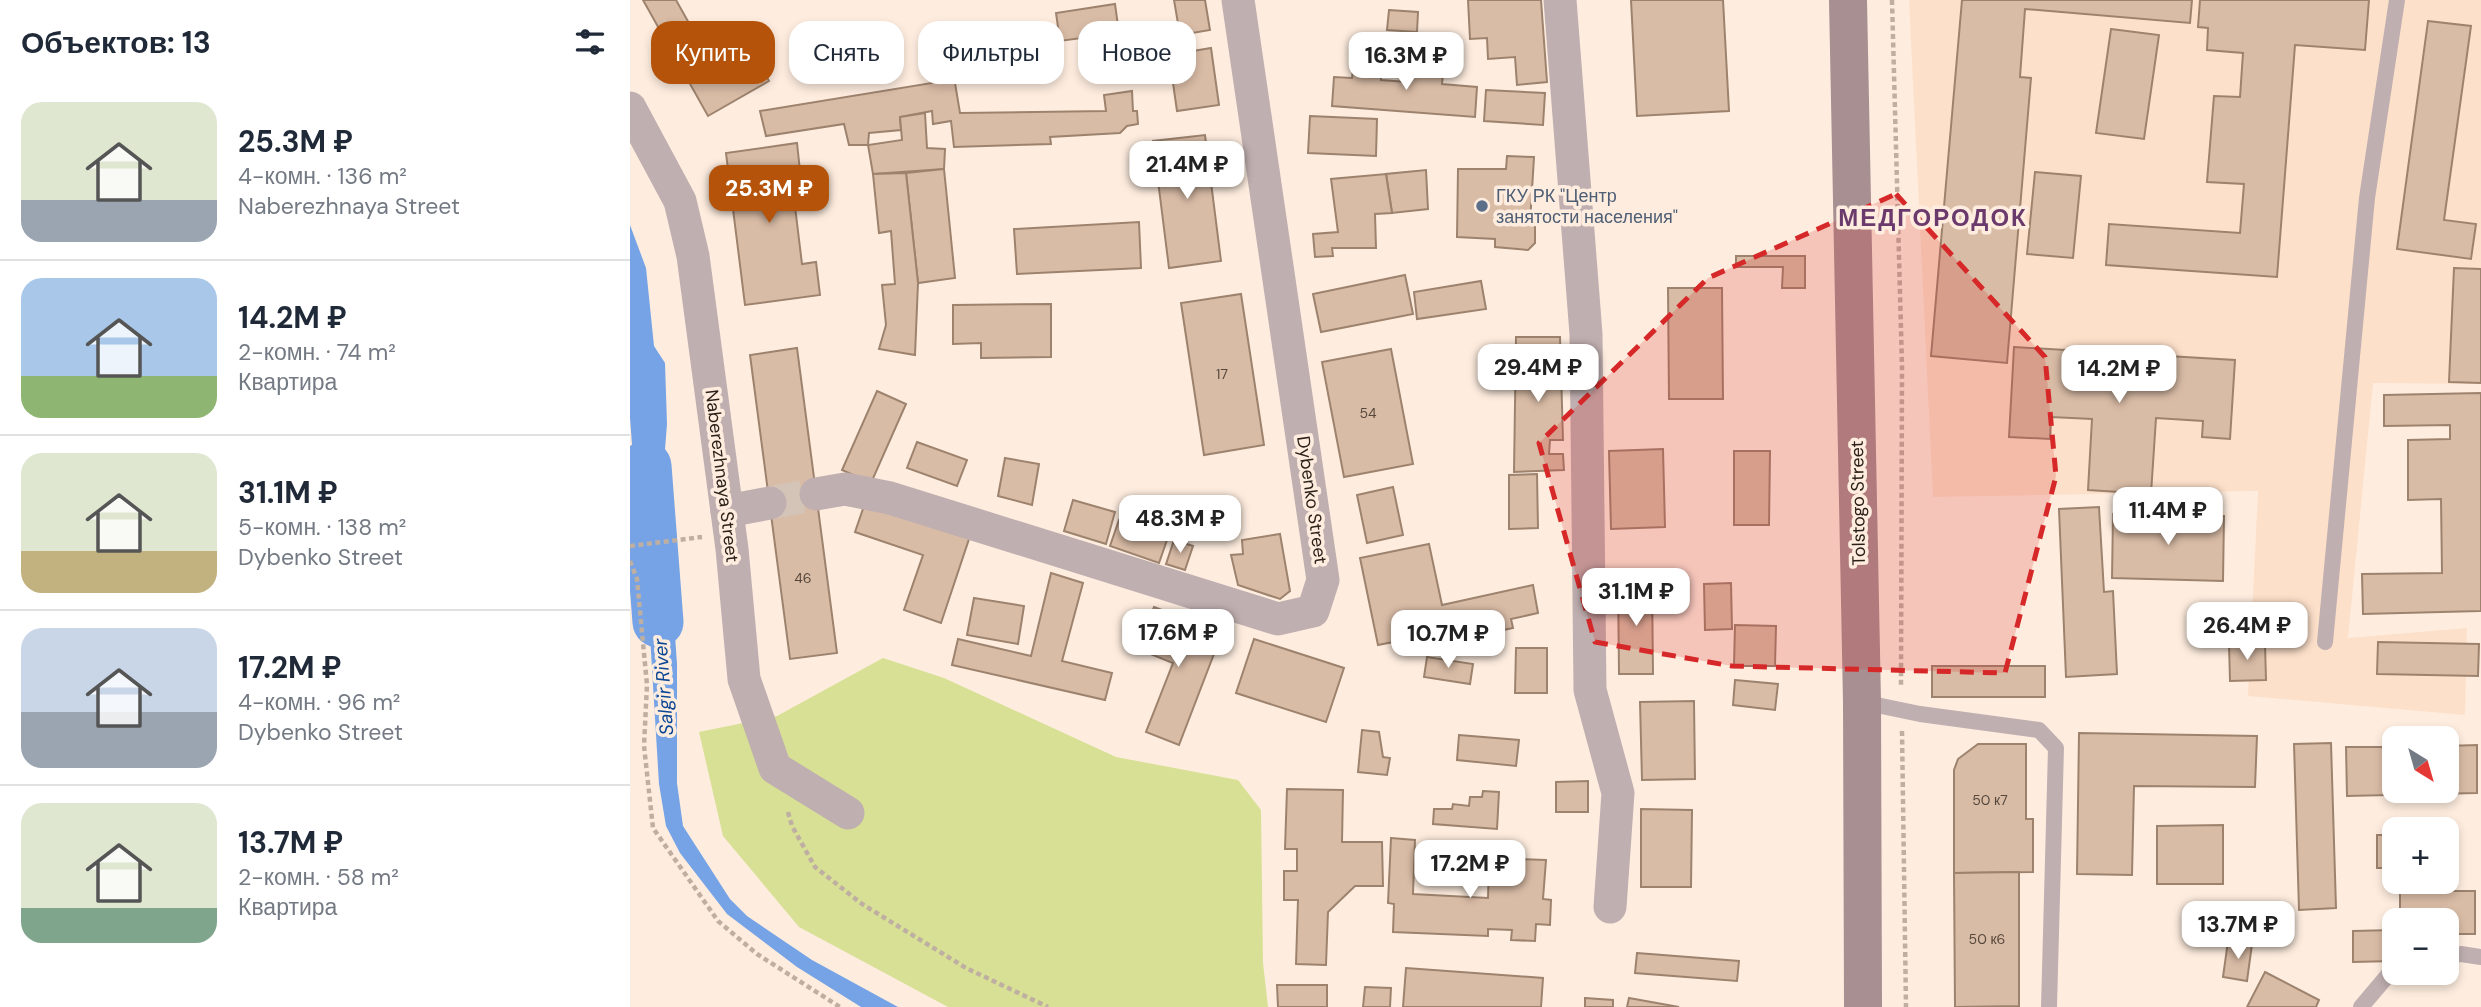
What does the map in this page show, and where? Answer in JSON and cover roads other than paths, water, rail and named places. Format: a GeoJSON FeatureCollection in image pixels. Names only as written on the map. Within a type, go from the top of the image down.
{"type":"FeatureCollection","features":[{"type":"Feature","properties":{"kind":"main road","name":"Tolstogo Street"},"geometry":{"type":"LineString","coordinates":[[1848,0],[1862,702],[1863,1007]]}},
{"type":"Feature","properties":{"kind":"street","name":"Dybenko Street"},"geometry":{"type":"LineString","coordinates":[[816,494],[845,489],[890,498],[1278,620],[1313,611],[1324,580],[1238,0]]}},
{"type":"Feature","properties":{"kind":"street"},"geometry":{"type":"LineString","coordinates":[[1560,0],[1586,334],[1590,690],[1618,793],[1610,907]]}},
{"type":"Feature","properties":{"kind":"street","name":"Naberezhnaya Street"},"geometry":{"type":"LineString","coordinates":[[630,108],[680,201],[693,256],[727,511],[744,679],[775,768],[848,813]]}},
{"type":"Feature","properties":{"kind":"street"},"geometry":{"type":"LineString","coordinates":[[727,511],[770,503]]}},
{"type":"Feature","properties":{"kind":"lane"},"geometry":{"type":"LineString","coordinates":[[2325,642],[2367,198],[2397,0]]}},
{"type":"Feature","properties":{"kind":"lane"},"geometry":{"type":"LineString","coordinates":[[1862,702],[2039,730],[2056,748],[2049,1007]]}},
{"type":"Feature","properties":{"kind":"lane"},"geometry":{"type":"LineString","coordinates":[[2459,954],[2481,957]]}},
{"type":"Feature","properties":{"kind":"lane"},"geometry":{"type":"LineString","coordinates":[[2361,1007],[2382,982]]}},
{"type":"Feature","properties":{"kind":"water"},"geometry":{"type":"Polygon","coordinates":[[[630,225],[646,268],[654,346],[665,363],[667,424],[663,475],[667,533],[639,537],[630,418],[630,225]]]}},
{"type":"Feature","properties":{"kind":"water"},"geometry":{"type":"Polygon","coordinates":[[[669,550],[677,664],[677,783],[683,826],[730,899],[747,916],[812,960],[898,1007],[861,1007],[797,967],[727,914],[680,853],[666,826],[659,784],[645,553],[669,550]]]}},
{"type":"Feature","properties":{"kind":"waterway","name":"Salgir River"},"geometry":{"type":"LineString","coordinates":[[646,466],[658,622]]}},
{"type":"Feature","properties":{"kind":"tunnel"},"geometry":{"type":"LineString","coordinates":[[770,503],[816,494]]}},
{"type":"Feature","properties":{"kind":"place","name":"ГКУ РК \"Центр занятости населения\""},"geometry":{"type":"Point","coordinates":[1482,206]}},
{"type":"Feature","properties":{"kind":"district","name":"МЕДГОРОДОК"},"geometry":{"type":"Point","coordinates":[1933,218]}}]}
